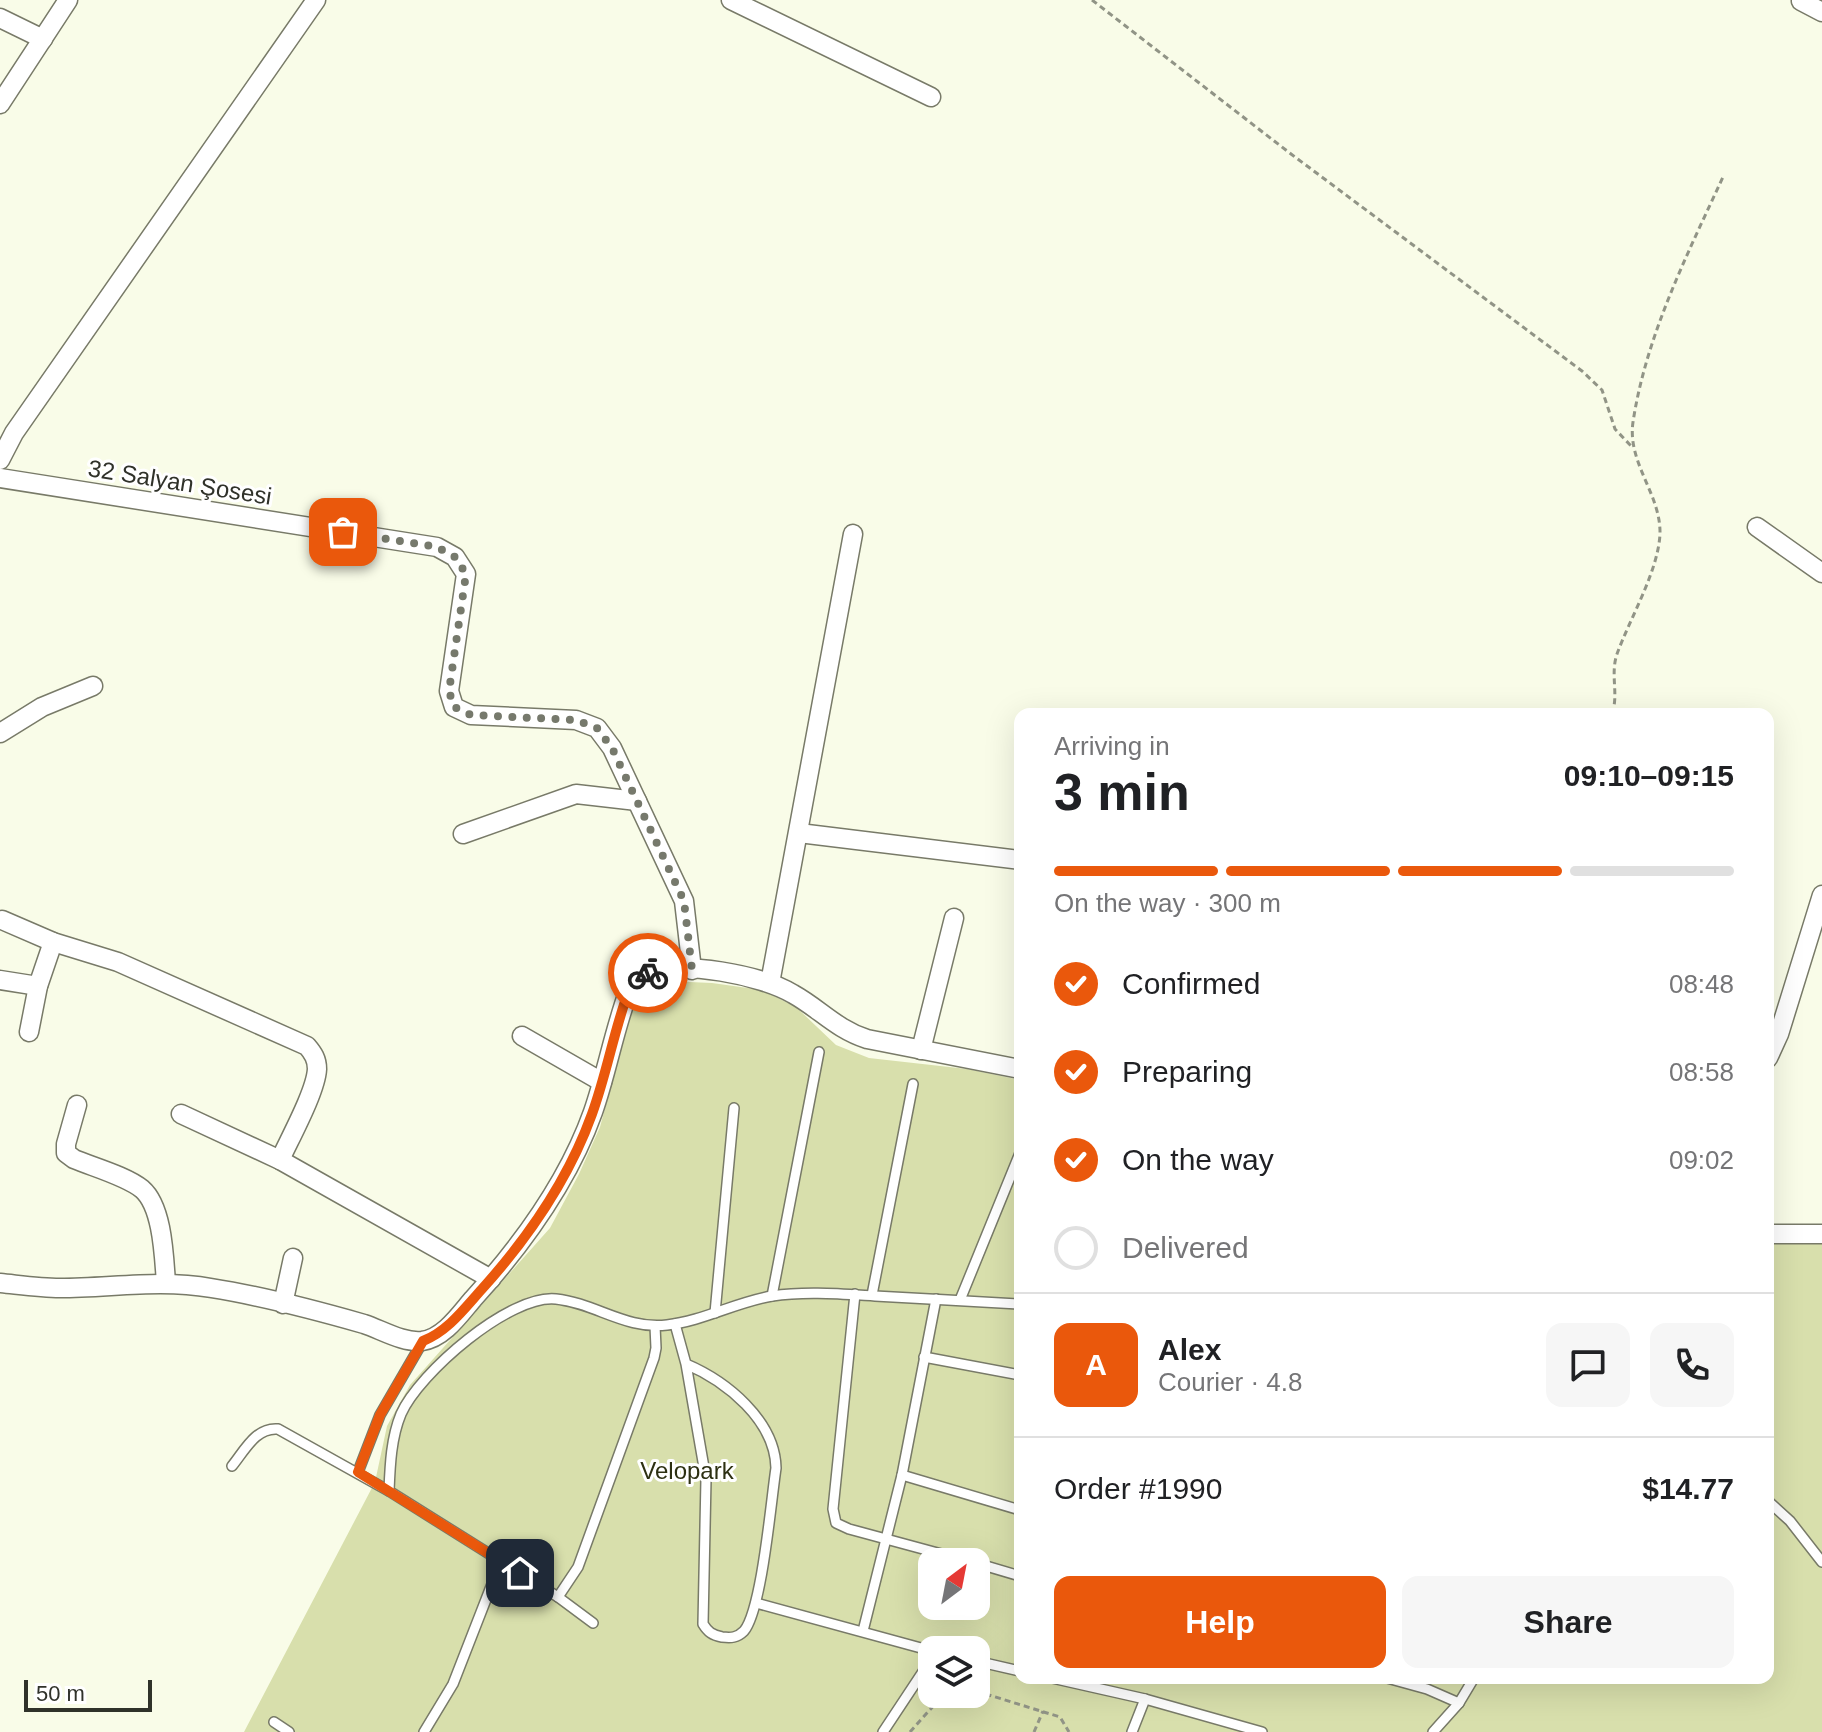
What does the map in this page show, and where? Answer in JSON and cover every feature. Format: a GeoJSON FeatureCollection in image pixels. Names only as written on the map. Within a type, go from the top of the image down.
{"type":"FeatureCollection","features":[{"type":"Feature","properties":{"kind":"street"},"geometry":{"type":"LineString","coordinates":[[0,104],[68,0]]}},
{"type":"Feature","properties":{"kind":"street"},"geometry":{"type":"LineString","coordinates":[[0,460],[14,433],[316,0]]}},
{"type":"Feature","properties":{"kind":"street"},"geometry":{"type":"LineString","coordinates":[[731,0],[931,97]]}},
{"type":"Feature","properties":{"kind":"street"},"geometry":{"type":"LineString","coordinates":[[1801,1],[1822,12]]}},
{"type":"Feature","properties":{"kind":"street"},"geometry":{"type":"LineString","coordinates":[[0,18],[43,39]]}},
{"type":"Feature","properties":{"kind":"street","name":"32 Salyan Şosesi"},"geometry":{"type":"LineString","coordinates":[[0,478],[437,547],[455,557],[466,574],[449,691],[454,707],[471,715],[576,720],[597,728],[612,748],[684,901],[692,970]]}},
{"type":"Feature","properties":{"kind":"street"},"geometry":{"type":"LineString","coordinates":[[1757,527],[1822,573]]}},
{"type":"Feature","properties":{"kind":"street"},"geometry":{"type":"LineString","coordinates":[[770,983],[853,534]]}},
{"type":"Feature","properties":{"kind":"street"},"geometry":{"type":"LineString","coordinates":[[0,733],[42,707],[93,686]]}},
{"type":"Feature","properties":{"kind":"street"},"geometry":{"type":"LineString","coordinates":[[463,834],[576,794],[637,801]]}},
{"type":"Feature","properties":{"kind":"street"},"geometry":{"type":"LineString","coordinates":[[799,833],[1014,859]]}},
{"type":"Feature","properties":{"kind":"street"},"geometry":{"type":"LineString","coordinates":[[1774,1045],[1822,895]]}},
{"type":"Feature","properties":{"kind":"street"},"geometry":{"type":"LineString","coordinates":[[921,1050],[954,918]]}},
{"type":"Feature","properties":{"kind":"street"},"geometry":{"type":"LineString","coordinates":[[2,920],[53,942],[118,962],[307,1046],[314,1054],[317,1067],[315,1082],[280,1160]]}},
{"type":"Feature","properties":{"kind":"street"},"geometry":{"type":"LineString","coordinates":[[29,1032],[38,986],[53,942]]}},
{"type":"Feature","properties":{"kind":"street"},"geometry":{"type":"LineString","coordinates":[[0,1283],[63,1288],[166,1283],[215,1288],[367,1325],[401,1338],[423,1341],[436,1336],[449,1326],[491,1279],[533,1225],[564,1176],[593,1111],[629,990],[637,979],[658,971],[692,970],[748,976],[792,993],[848,1033],[1014,1068]]}},
{"type":"Feature","properties":{"kind":"street"},"geometry":{"type":"LineString","coordinates":[[0,980],[38,986]]}},
{"type":"Feature","properties":{"kind":"street"},"geometry":{"type":"LineString","coordinates":[[522,1036],[602,1082]]}},
{"type":"Feature","properties":{"kind":"street"},"geometry":{"type":"LineString","coordinates":[[77,1105],[66,1153],[143,1189],[150,1199],[160,1230],[166,1283]]}},
{"type":"Feature","properties":{"kind":"street"},"geometry":{"type":"LineString","coordinates":[[181,1114],[280,1160],[491,1279]]}},
{"type":"Feature","properties":{"kind":"street"},"geometry":{"type":"LineString","coordinates":[[1774,1234],[1822,1234]]}},
{"type":"Feature","properties":{"kind":"street"},"geometry":{"type":"LineString","coordinates":[[283,1304],[293,1258]]}},
{"type":"Feature","properties":{"kind":"lane"},"geometry":{"type":"LineString","coordinates":[[772,1296],[819,1052]]}},
{"type":"Feature","properties":{"kind":"lane"},"geometry":{"type":"LineString","coordinates":[[872,1295],[913,1084]]}},
{"type":"Feature","properties":{"kind":"lane"},"geometry":{"type":"LineString","coordinates":[[715,1313],[734,1108]]}},
{"type":"Feature","properties":{"kind":"lane"},"geometry":{"type":"LineString","coordinates":[[960,1300],[1014,1168]]}},
{"type":"Feature","properties":{"kind":"lane"},"geometry":{"type":"LineString","coordinates":[[855,1294],[833,1516],[842,1527],[921,1548]]}},
{"type":"Feature","properties":{"kind":"lane"},"geometry":{"type":"LineString","coordinates":[[389,1491],[391,1457],[401,1415],[425,1379],[488,1324],[534,1301],[558,1299],[628,1322],[655,1326],[675,1324],[772,1296],[855,1294],[1014,1304]]}},
{"type":"Feature","properties":{"kind":"lane"},"geometry":{"type":"LineString","coordinates":[[863,1631],[902,1475],[936,1299]]}},
{"type":"Feature","properties":{"kind":"lane"},"geometry":{"type":"LineString","coordinates":[[675,1324],[686,1364],[706,1479],[703,1624],[714,1635],[733,1639],[747,1626],[756,1603],[776,1468],[773,1445],[760,1424],[727,1387],[686,1364]]}},
{"type":"Feature","properties":{"kind":"lane"},"geometry":{"type":"LineString","coordinates":[[558,1597],[578,1567],[654,1358],[655,1326]]}},
{"type":"Feature","properties":{"kind":"lane"},"geometry":{"type":"LineString","coordinates":[[358,1472],[380,1415],[423,1341]]}},
{"type":"Feature","properties":{"kind":"lane"},"geometry":{"type":"LineString","coordinates":[[924,1357],[1014,1374]]}},
{"type":"Feature","properties":{"kind":"lane"},"geometry":{"type":"LineString","coordinates":[[232,1466],[258,1434],[267,1428],[278,1429],[389,1491],[558,1597],[593,1623]]}},
{"type":"Feature","properties":{"kind":"lane"},"geometry":{"type":"LineString","coordinates":[[902,1475],[1014,1508]]}},
{"type":"Feature","properties":{"kind":"lane"},"geometry":{"type":"LineString","coordinates":[[1774,1506],[1790,1521],[1822,1562]]}},
{"type":"Feature","properties":{"kind":"lane"},"geometry":{"type":"LineString","coordinates":[[424,1732],[453,1684],[501,1561]]}},
{"type":"Feature","properties":{"kind":"lane"},"geometry":{"type":"LineString","coordinates":[[990,1568],[1014,1574]]}},
{"type":"Feature","properties":{"kind":"lane"},"geometry":{"type":"LineString","coordinates":[[756,1603],[918,1647]]}},
{"type":"Feature","properties":{"kind":"lane"},"geometry":{"type":"LineString","coordinates":[[990,1664],[1014,1670]]}},
{"type":"Feature","properties":{"kind":"lane"},"geometry":{"type":"LineString","coordinates":[[883,1732],[918,1679]]}},
{"type":"Feature","properties":{"kind":"lane"},"geometry":{"type":"LineString","coordinates":[[1079,1684],[1262,1732]]}},
{"type":"Feature","properties":{"kind":"lane"},"geometry":{"type":"LineString","coordinates":[[1409,1684],[1459,1703]]}},
{"type":"Feature","properties":{"kind":"lane"},"geometry":{"type":"LineString","coordinates":[[1427,1689],[1430,1684]]}},
{"type":"Feature","properties":{"kind":"lane"},"geometry":{"type":"LineString","coordinates":[[1433,1732],[1459,1703],[1470,1684]]}},
{"type":"Feature","properties":{"kind":"lane"},"geometry":{"type":"LineString","coordinates":[[1132,1732],[1145,1699]]}},
{"type":"Feature","properties":{"kind":"lane"},"geometry":{"type":"LineString","coordinates":[[274,1722],[289,1732]]}},
{"type":"Feature","properties":{"kind":"path"},"geometry":{"type":"LineString","coordinates":[[1092,0],[1291,154],[1582,371],[1602,390],[1615,429],[1633,448]]}},
{"type":"Feature","properties":{"kind":"path"},"geometry":{"type":"LineString","coordinates":[[1614,708],[1616,687],[1613,674],[1617,656],[1641,598],[1660,534],[1656,510],[1633,448],[1633,425],[1643,375],[1674,283],[1723,177]]}},
{"type":"Feature","properties":{"kind":"path"},"geometry":{"type":"LineString","coordinates":[[990,1695],[1060,1717],[1069,1732]]}},
{"type":"Feature","properties":{"kind":"path"},"geometry":{"type":"LineString","coordinates":[[910,1732],[931,1708]]}},
{"type":"Feature","properties":{"kind":"path"},"geometry":{"type":"LineString","coordinates":[[1034,1732],[1043,1711]]}},
{"type":"Feature","properties":{"kind":"green space","name":"Velopark"},"geometry":{"type":"Polygon","coordinates":[[[667,981],[762,990],[796,1007],[836,1045],[869,1058],[967,1069],[1014,1079],[1014,1684],[1774,1684],[1774,1243],[1822,1243],[1822,1732],[244,1732],[375,1482],[387,1426],[410,1385],[550,1228],[600,1127],[632,1009],[647,991],[667,981]]]}},
{"type":"Feature","properties":{"kind":"way so far"},"geometry":{"type":"LineString","coordinates":[[343,532],[437,547],[455,557],[466,574],[449,691],[454,707],[471,715],[576,720],[597,728],[612,748],[684,901],[690,935],[692,970],[648,973]]}},
{"type":"Feature","properties":{"kind":"route"},"geometry":{"type":"LineString","coordinates":[[520,1573],[358,1472],[380,1415],[423,1341],[449,1326],[491,1279],[533,1225],[564,1176],[593,1111],[629,990],[637,979],[648,973]]}}]}
